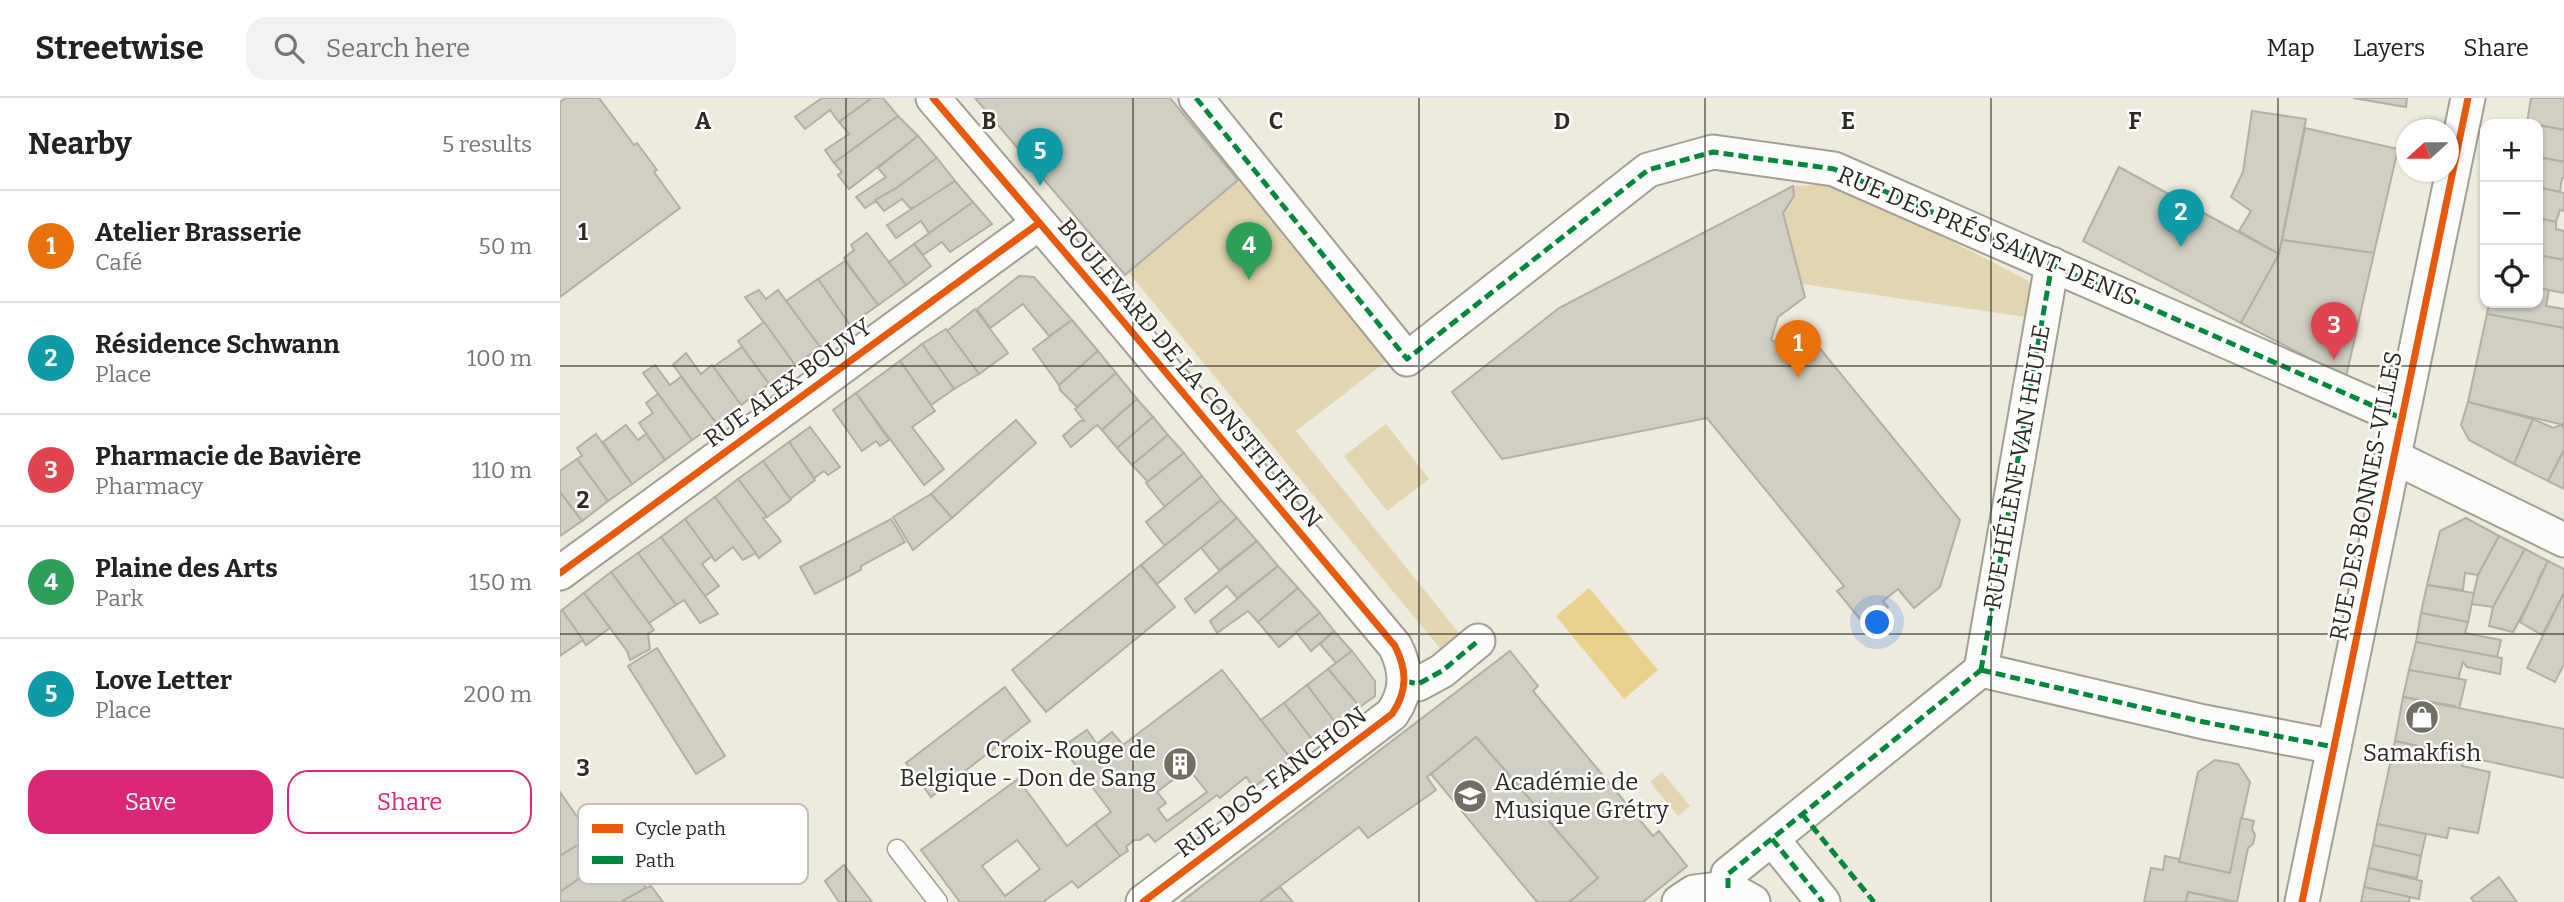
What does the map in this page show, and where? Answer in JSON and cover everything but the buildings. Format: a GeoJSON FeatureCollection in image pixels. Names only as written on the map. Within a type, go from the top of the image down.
{"type":"FeatureCollection","features":[{"type":"Feature","properties":{"kind":"street","name":"BOULEVARD DE LA CONSTITUTION"},"geometry":{"type":"LineString","coordinates":[[933,98],[1395,646],[1403,663],[1405,681]]}},
{"type":"Feature","properties":{"kind":"street","name":"RUE DES PRÉS SAINT-DENIS"},"geometry":{"type":"LineString","coordinates":[[1196,98],[1408,359],[1648,170],[1713,152],[1834,169],[2401,418]]}},
{"type":"Feature","properties":{"kind":"street","name":"RUE DES BONNES-VILLES"},"geometry":{"type":"LineString","coordinates":[[2302,902],[2468,98]]}},
{"type":"Feature","properties":{"kind":"street","name":"RUE ALEX BOUVY"},"geometry":{"type":"LineString","coordinates":[[560,573],[1040,223]]}},
{"type":"Feature","properties":{"kind":"street","name":"RUE HÉLÈNE VAN HEULE"},"geometry":{"type":"LineString","coordinates":[[1981,670],[2052,264]]}},
{"type":"Feature","properties":{"kind":"street"},"geometry":{"type":"LineString","coordinates":[[2392,456],[2564,540]]}},
{"type":"Feature","properties":{"kind":"street"},"geometry":{"type":"LineString","coordinates":[[1405,681],[1419,684],[1442,671],[1478,641]]}},
{"type":"Feature","properties":{"kind":"street"},"geometry":{"type":"LineString","coordinates":[[1741,895],[1728,874],[1981,670],[2204,722],[2334,747]]}},
{"type":"Feature","properties":{"kind":"street","name":"RUE DOS-FANCHON"},"geometry":{"type":"LineString","coordinates":[[1143,902],[1392,714],[1400,703],[1405,681]]}},
{"type":"Feature","properties":{"kind":"street"},"geometry":{"type":"LineString","coordinates":[[1772,839],[1823,902]]}},
{"type":"Feature","properties":{"kind":"street"},"geometry":{"type":"LineString","coordinates":[[1679,902],[1694,892],[1741,895]]}},
{"type":"Feature","properties":{"kind":"lane"},"geometry":{"type":"LineString","coordinates":[[897,849],[938,902]]}},
{"type":"Feature","properties":{"kind":"shaded area"},"geometry":{"type":"Polygon","coordinates":[[[1238,180],[1387,361],[1296,431],[1463,638],[1444,653],[1128,272],[1238,180]]]}},
{"type":"Feature","properties":{"kind":"shaded area"},"geometry":{"type":"Polygon","coordinates":[[[1840,184],[2027,280],[2036,292],[2039,319],[1802,284],[1783,213],[1794,196],[1793,186],[1840,184]]]}},
{"type":"Feature","properties":{"kind":"shaded area"},"geometry":{"type":"Polygon","coordinates":[[[1386,424],[1429,479],[1387,511],[1344,456],[1386,424]]]}},
{"type":"Feature","properties":{"kind":"shaded area"},"geometry":{"type":"Polygon","coordinates":[[[1589,588],[1658,670],[1624,699],[1556,616],[1589,588]]]}},
{"type":"Feature","properties":{"kind":"shaded area"},"geometry":{"type":"Polygon","coordinates":[[[1662,772],[1690,806],[1678,816],[1650,782],[1662,772]]]}},
{"type":"Feature","properties":{"kind":"marked path"},"geometry":{"type":"LineString","coordinates":[[1196,98],[1407,359],[1648,170],[1713,152],[1834,169],[2401,418]]}},
{"type":"Feature","properties":{"kind":"marked path"},"geometry":{"type":"LineString","coordinates":[[1981,670],[2052,264]]}},
{"type":"Feature","properties":{"kind":"marked path"},"geometry":{"type":"LineString","coordinates":[[1405,681],[1418,684],[1442,671],[1478,641]]}},
{"type":"Feature","properties":{"kind":"marked path"},"geometry":{"type":"LineString","coordinates":[[1981,670],[2204,722],[2334,747]]}},
{"type":"Feature","properties":{"kind":"marked path"},"geometry":{"type":"LineString","coordinates":[[1728,888],[1728,874],[1981,670]]}},
{"type":"Feature","properties":{"kind":"marked path"},"geometry":{"type":"LineString","coordinates":[[1802,814],[1874,902]]}},
{"type":"Feature","properties":{"kind":"marked path"},"geometry":{"type":"LineString","coordinates":[[1772,839],[1823,902]]}},
{"type":"Feature","properties":{"kind":"cycle path"},"geometry":{"type":"LineString","coordinates":[[933,98],[1395,646],[1402,664],[1403,689],[1392,714],[1143,902]]}},
{"type":"Feature","properties":{"kind":"cycle path"},"geometry":{"type":"LineString","coordinates":[[2302,902],[2468,98]]}},
{"type":"Feature","properties":{"kind":"cycle path"},"geometry":{"type":"LineString","coordinates":[[560,573],[1039,223]]}},
{"type":"Feature","properties":{"kind":"place","name":"Love Letter"},"geometry":{"type":"Point","coordinates":[1040,186]}},
{"type":"Feature","properties":{"kind":"place","name":"Résidence Schwann"},"geometry":{"type":"Point","coordinates":[2181,247]}},
{"type":"Feature","properties":{"kind":"place","name":"Plaine des Arts"},"geometry":{"type":"Point","coordinates":[1249,280]}},
{"type":"Feature","properties":{"kind":"place","name":"Pharmacie de Bavière"},"geometry":{"type":"Point","coordinates":[2334,360]}},
{"type":"Feature","properties":{"kind":"place","name":"Atelier Brasserie"},"geometry":{"type":"Point","coordinates":[1798,378]}},
{"type":"Feature","properties":{"kind":"place","name":"Samakfish"},"geometry":{"type":"Point","coordinates":[2422,717]}},
{"type":"Feature","properties":{"kind":"place","name":"Croix-Rouge de Belgique - Don de Sang"},"geometry":{"type":"Point","coordinates":[1180,764]}},
{"type":"Feature","properties":{"kind":"place","name":"Académie de Musique Grétry"},"geometry":{"type":"Point","coordinates":[1470,796]}}]}
